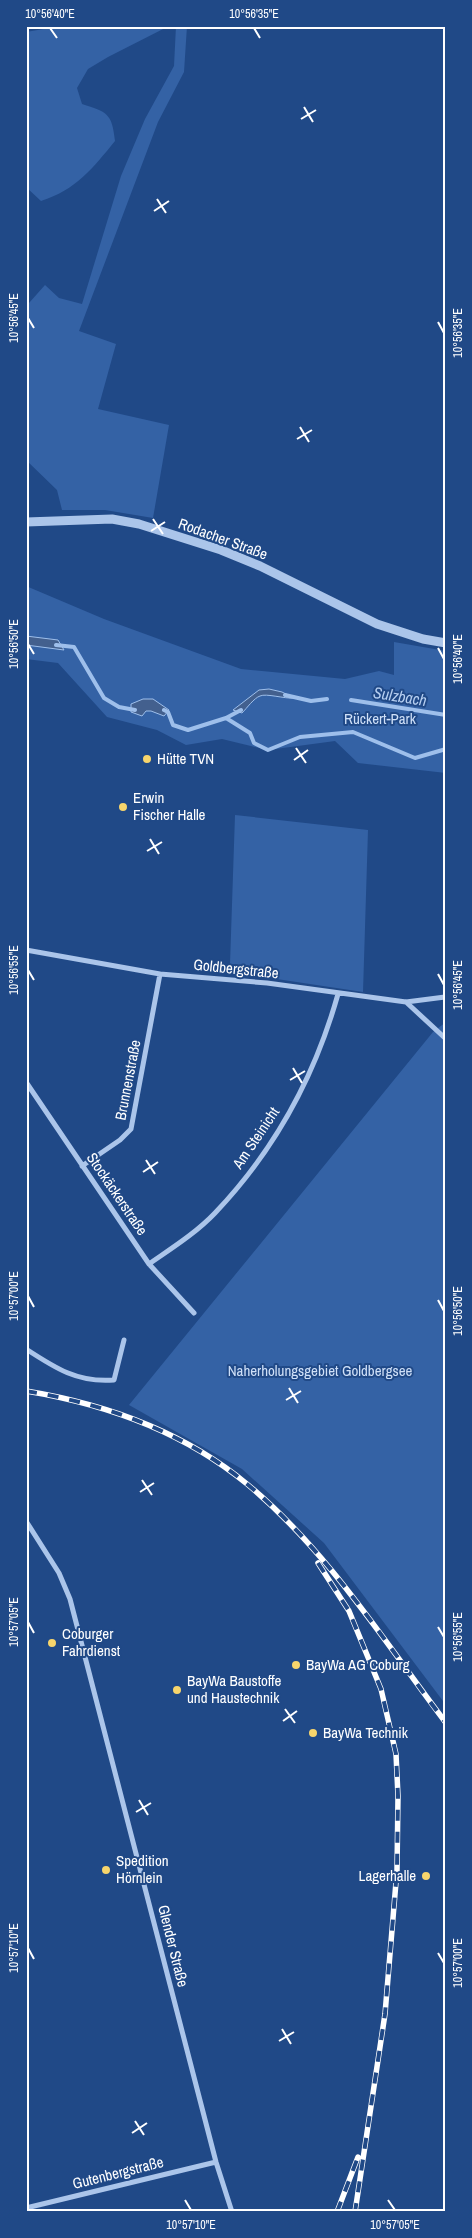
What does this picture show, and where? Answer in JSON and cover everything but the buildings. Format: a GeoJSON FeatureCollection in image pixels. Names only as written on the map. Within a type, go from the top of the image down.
{"type":"FeatureCollection","features":[{"type":"Feature","properties":{"kind":"street","name":"Rodacher Straße"},"geometry":{"type":"LineString","coordinates":[[26,522],[112,518],[139,524],[221,550],[260,566],[376,624],[399,632],[446,643]]}},
{"type":"Feature","properties":{"kind":"street","name":"Goldbergstraße"},"geometry":{"type":"LineString","coordinates":[[26,950],[160,974],[237,980],[406,1002],[445,997]]}},
{"type":"Feature","properties":{"kind":"street","name":"Brunnenstraße"},"geometry":{"type":"LineString","coordinates":[[82,1166],[120,1140],[131,1129],[160,974]]}},
{"type":"Feature","properties":{"kind":"street","name":"Am Steinicht"},"geometry":{"type":"LineString","coordinates":[[149,1264],[190,1236],[214,1214],[246,1177],[279,1131],[320,1052],[338,994]]}},
{"type":"Feature","properties":{"kind":"street"},"geometry":{"type":"LineString","coordinates":[[406,1002],[446,1039]]}},
{"type":"Feature","properties":{"kind":"street","name":"Stockäckerstraße"},"geometry":{"type":"LineString","coordinates":[[26,1082],[149,1264],[194,1313]]}},
{"type":"Feature","properties":{"kind":"street"},"geometry":{"type":"LineString","coordinates":[[26,1349],[62,1372],[101,1381],[114,1380],[124,1340]]}},
{"type":"Feature","properties":{"kind":"street","name":"Glender Straße"},"geometry":{"type":"LineString","coordinates":[[26,1521],[59,1573],[70,1599],[216,2162],[232,2212]]}},
{"type":"Feature","properties":{"kind":"street","name":"Gutenbergstraße"},"geometry":{"type":"LineString","coordinates":[[26,2208],[216,2162]]}},
{"type":"Feature","properties":{"kind":"green space"},"geometry":{"type":"Polygon","coordinates":[[[61,26],[169,26],[88,69],[77,88],[82,104],[107,115],[112,125],[115,141],[83,177],[64,191],[41,201],[26,187],[26,32],[61,26]]]}},
{"type":"Feature","properties":{"kind":"green space"},"geometry":{"type":"Polygon","coordinates":[[[176,26],[187,26],[184,72],[158,122],[79,331],[116,344],[98,409],[169,425],[153,518],[105,510],[62,510],[57,490],[26,460],[26,304],[45,285],[59,298],[82,304],[121,176],[145,119],[174,66],[176,26]]]}},
{"type":"Feature","properties":{"kind":"green space","name":"Rückert-Park"},"geometry":{"type":"Polygon","coordinates":[[[26,586],[104,619],[241,669],[345,679],[379,671],[394,675],[394,642],[446,651],[446,773],[358,763],[335,741],[268,750],[222,739],[186,745],[157,730],[107,717],[58,663],[26,659],[26,586]]]}},
{"type":"Feature","properties":{"kind":"green space"},"geometry":{"type":"Polygon","coordinates":[[[235,815],[368,830],[363,992],[270,978],[270,970],[230,964],[235,815]]]}},
{"type":"Feature","properties":{"kind":"green space","name":"Naherholungsgebiet Goldbergsee"},"geometry":{"type":"Polygon","coordinates":[[[446,1022],[446,1705],[324,1543],[242,1469],[129,1405],[433,1032],[446,1022]]]}},
{"type":"Feature","properties":{"kind":"shaded area"},"geometry":{"type":"Polygon","coordinates":[[[26,636],[58,640],[64,650],[26,645],[26,636]]]}},
{"type":"Feature","properties":{"kind":"shaded area"},"geometry":{"type":"Polygon","coordinates":[[[269,689],[282,692],[294,698],[263,695],[255,699],[242,713],[233,710],[259,690],[269,689]]]}},
{"type":"Feature","properties":{"kind":"shaded area"},"geometry":{"type":"Polygon","coordinates":[[[143,699],[153,699],[169,710],[164,716],[151,711],[146,711],[142,716],[131,712],[131,704],[143,699]]]}},
{"type":"Feature","properties":{"kind":"waterway","name":"Sulzbach"},"geometry":{"type":"LineString","coordinates":[[56,645],[74,647],[104,698],[119,707],[135,710]]}},
{"type":"Feature","properties":{"kind":"waterway","name":"Sulzbach"},"geometry":{"type":"LineString","coordinates":[[285,695],[311,701],[327,699]]}},
{"type":"Feature","properties":{"kind":"waterway","name":"Sulzbach"},"geometry":{"type":"LineString","coordinates":[[351,700],[446,715]]}},
{"type":"Feature","properties":{"kind":"waterway","name":"Sulzbach"},"geometry":{"type":"LineString","coordinates":[[164,710],[168,712],[173,725],[188,730],[226,718],[241,710]]}},
{"type":"Feature","properties":{"kind":"waterway","name":"Sulzbach"},"geometry":{"type":"LineString","coordinates":[[226,718],[250,733],[254,743],[268,750],[300,737],[353,732],[415,758],[446,749]]}},
{"type":"Feature","properties":{"kind":"railway"},"geometry":{"type":"LineString","coordinates":[[26,1391],[85,1404],[143,1423],[197,1449],[247,1484],[276,1510],[329,1567],[446,1723]]}},
{"type":"Feature","properties":{"kind":"railway"},"geometry":{"type":"LineString","coordinates":[[318,1563],[349,1611],[381,1689],[396,1754],[398,1796],[397,1870],[385,2014],[355,2212]]}},
{"type":"Feature","properties":{"kind":"railway"},"geometry":{"type":"LineString","coordinates":[[337,2212],[358,2157]]}},
{"type":"Feature","properties":{"kind":"place","name":"Hütte TVN"},"geometry":{"type":"Point","coordinates":[147,759]}},
{"type":"Feature","properties":{"kind":"place","name":"Erwin Fischer Halle"},"geometry":{"type":"Point","coordinates":[123,807]}},
{"type":"Feature","properties":{"kind":"place","name":"Coburger Fahrdienst"},"geometry":{"type":"Point","coordinates":[52,1643]}},
{"type":"Feature","properties":{"kind":"place","name":"BayWa AG Coburg"},"geometry":{"type":"Point","coordinates":[296,1665]}},
{"type":"Feature","properties":{"kind":"place","name":"BayWa Baustoffe und Haustechnik"},"geometry":{"type":"Point","coordinates":[177,1690]}},
{"type":"Feature","properties":{"kind":"place","name":"BayWa Technik"},"geometry":{"type":"Point","coordinates":[313,1733]}},
{"type":"Feature","properties":{"kind":"place","name":"Spedition Hörnlein"},"geometry":{"type":"Point","coordinates":[106,1870]}},
{"type":"Feature","properties":{"kind":"place","name":"Lagerhalle"},"geometry":{"type":"Point","coordinates":[426,1876]}}]}
